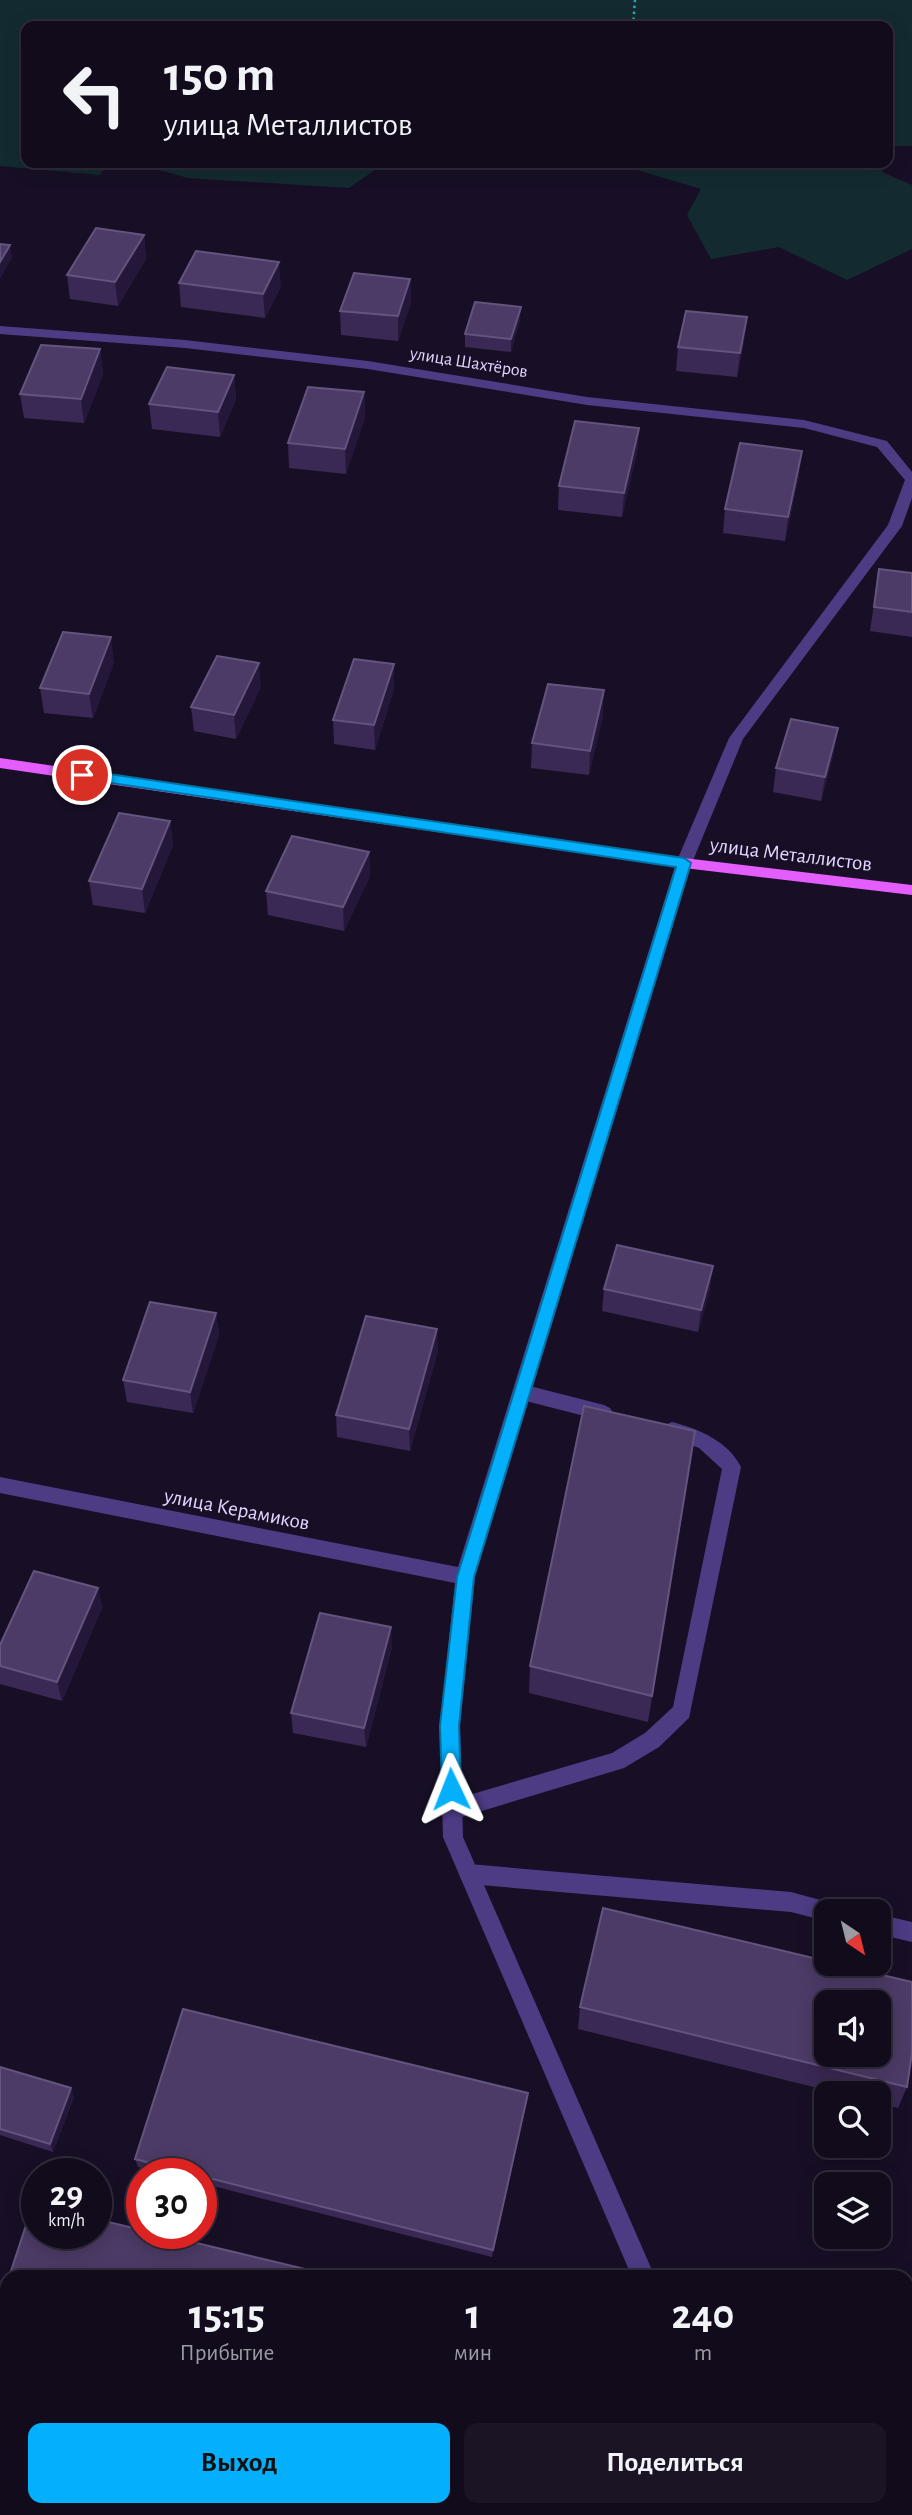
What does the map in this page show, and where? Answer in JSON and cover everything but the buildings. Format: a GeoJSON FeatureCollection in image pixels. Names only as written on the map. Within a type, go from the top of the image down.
{"type":"FeatureCollection","features":[{"type":"Feature","properties":{"kind":"main road","name":"улица Металлистов"},"geometry":{"type":"LineString","coordinates":[[0,763],[684,863],[912,890]]}},
{"type":"Feature","properties":{"kind":"street","name":"улица Шахтёров"},"geometry":{"type":"LineString","coordinates":[[0,330],[185,344],[368,365],[587,401],[804,424],[882,444],[912,480],[895,526],[736,738],[684,863]]}},
{"type":"Feature","properties":{"kind":"street"},"geometry":{"type":"LineString","coordinates":[[641,2270],[453,1838],[450,1726],[466,1577],[684,863]]}},
{"type":"Feature","properties":{"kind":"street"},"geometry":{"type":"LineString","coordinates":[[522,1392],[626,1418]]}},
{"type":"Feature","properties":{"kind":"street"},"geometry":{"type":"LineString","coordinates":[[452,1810],[617,1761],[652,1740],[682,1712],[732,1467],[719,1450],[691,1435],[652,1425]]}},
{"type":"Feature","properties":{"kind":"street","name":"улица Керамиков"},"geometry":{"type":"LineString","coordinates":[[0,1485],[466,1577]]}},
{"type":"Feature","properties":{"kind":"street"},"geometry":{"type":"LineString","coordinates":[[469,1874],[791,1902],[814,1908]]}},
{"type":"Feature","properties":{"kind":"street"},"geometry":{"type":"LineString","coordinates":[[891,1927],[912,1932]]}},
{"type":"Feature","properties":{"kind":"path"},"geometry":{"type":"LineString","coordinates":[[633,21],[635,0]]}},
{"type":"Feature","properties":{"kind":"green space"},"geometry":{"type":"Polygon","coordinates":[[[0,0],[912,0],[912,146],[893,146],[893,21],[21,21],[21,168],[0,166],[0,0]]]}},
{"type":"Feature","properties":{"kind":"green space"},"geometry":{"type":"Polygon","coordinates":[[[22,168],[105,168],[100,175],[22,168]]]}},
{"type":"Feature","properties":{"kind":"green space"},"geometry":{"type":"Polygon","coordinates":[[[151,168],[378,168],[349,188],[188,178],[151,168]]]}},
{"type":"Feature","properties":{"kind":"green space"},"geometry":{"type":"Polygon","coordinates":[[[880,168],[884,173],[912,185],[912,249],[847,280],[779,247],[711,259],[687,215],[701,189],[637,170],[880,168]]]}},
{"type":"Feature","properties":{"kind":"route"},"geometry":{"type":"LineString","coordinates":[[82,775],[684,863],[466,1577],[450,1726],[451,1789]]}}]}
